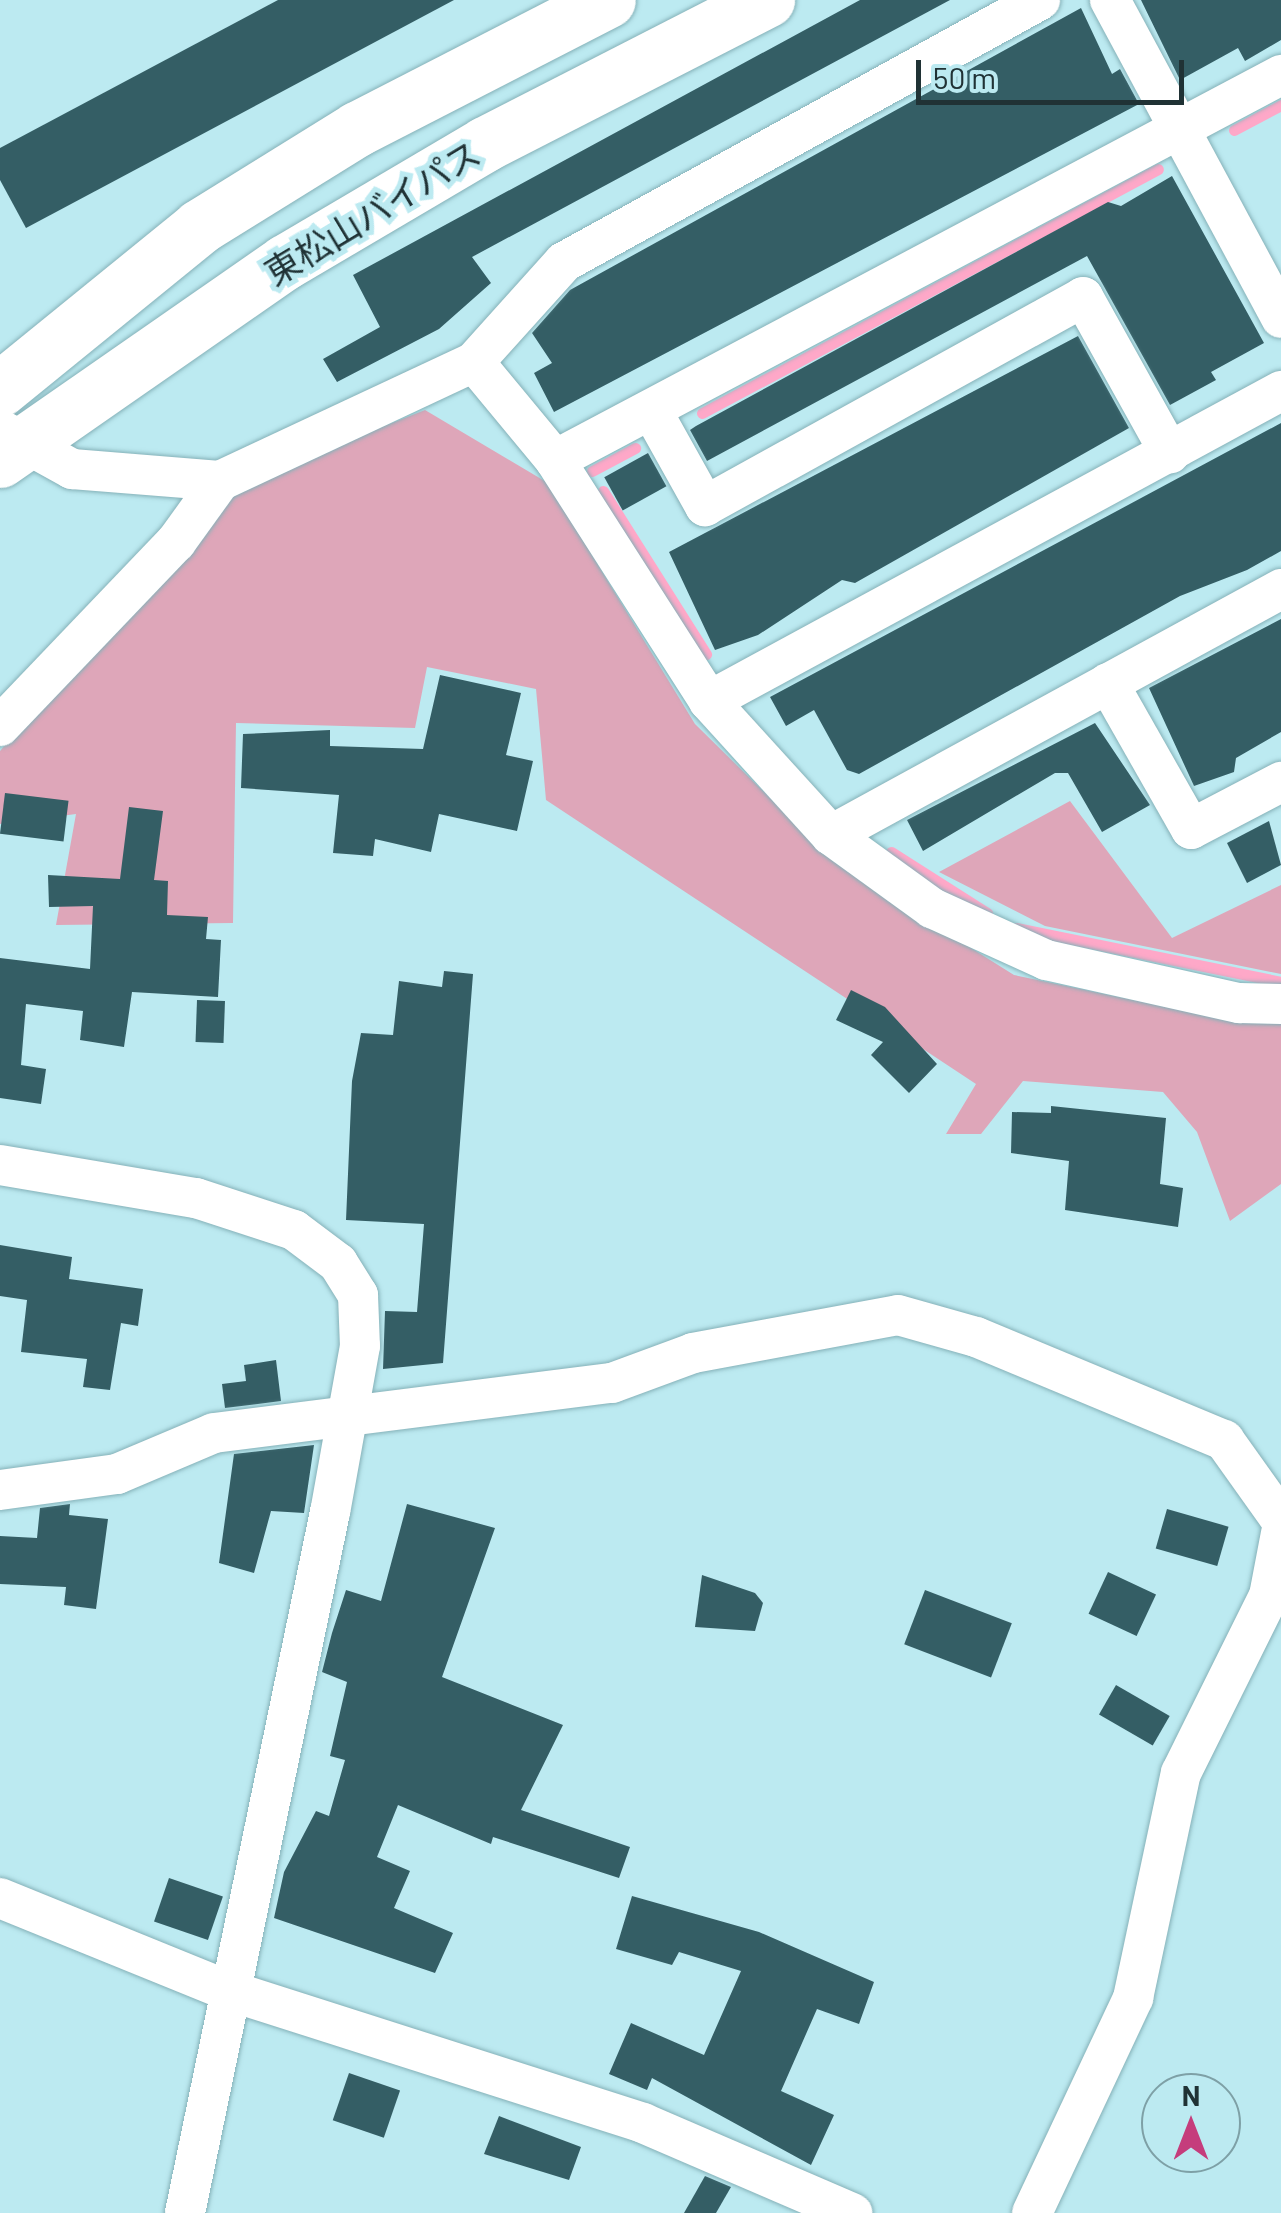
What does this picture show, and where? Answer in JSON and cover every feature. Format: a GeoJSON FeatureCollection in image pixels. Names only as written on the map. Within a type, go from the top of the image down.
{"type":"FeatureCollection","features":[{"type":"Feature","properties":{"kind":"highway","name":"東松山バイパス"},"geometry":{"type":"LineString","coordinates":[[0,388],[199,227],[357,129],[608,0]]}},
{"type":"Feature","properties":{"kind":"highway","name":"東松山バイパス"},"geometry":{"type":"LineString","coordinates":[[7,443],[286,262],[485,144],[767,0]]}},
{"type":"Feature","properties":{"kind":"street"},"geometry":{"type":"LineString","coordinates":[[0,726],[176,542],[220,482],[474,362],[564,262],[1040,0]]}},
{"type":"Feature","properties":{"kind":"street"},"geometry":{"type":"LineString","coordinates":[[1110,0],[1281,318]]}},
{"type":"Feature","properties":{"kind":"street"},"geometry":{"type":"LineString","coordinates":[[556,460],[653,413],[1281,74]]}},
{"type":"Feature","properties":{"kind":"street"},"geometry":{"type":"LineString","coordinates":[[653,413],[705,506],[1083,297],[1170,453]]}},
{"type":"Feature","properties":{"kind":"street"},"geometry":{"type":"LineString","coordinates":[[474,362],[556,460],[709,701],[831,835],[932,908],[1046,960],[1239,1003],[1281,1004]]}},
{"type":"Feature","properties":{"kind":"street"},"geometry":{"type":"LineString","coordinates":[[709,701],[1281,392]]}},
{"type":"Feature","properties":{"kind":"street"},"geometry":{"type":"LineString","coordinates":[[7,443],[72,469],[220,482]]}},
{"type":"Feature","properties":{"kind":"street"},"geometry":{"type":"LineString","coordinates":[[831,835],[1281,590]]}},
{"type":"Feature","properties":{"kind":"street"},"geometry":{"type":"LineString","coordinates":[[1108,683],[1191,829],[1281,782]]}},
{"type":"Feature","properties":{"kind":"street"},"geometry":{"type":"LineString","coordinates":[[0,1165],[196,1198],[294,1230],[338,1263],[358,1295],[347,1416],[261,1865],[227,1990],[185,2213]]}},
{"type":"Feature","properties":{"kind":"street"},"geometry":{"type":"LineString","coordinates":[[0,1490],[117,1474],[214,1433],[612,1383],[710,1350],[898,1316],[976,1337],[1224,1440],[1281,1520]]}},
{"type":"Feature","properties":{"kind":"street"},"geometry":{"type":"LineString","coordinates":[[1032,2213],[1133,1998],[1181,1773],[1270,1596],[1281,1533]]}},
{"type":"Feature","properties":{"kind":"street"},"geometry":{"type":"LineString","coordinates":[[0,1898],[227,1990],[644,2124],[852,2213]]}},
{"type":"Feature","properties":{"kind":"shaded area"},"geometry":{"type":"Polygon","coordinates":[[[425,410],[548,483],[695,724],[837,864],[1014,975],[1238,1022],[1281,1022],[1281,1184],[1230,1221],[1197,1132],[1163,1092],[1023,1081],[981,1134],[946,1134],[976,1084],[546,800],[536,689],[427,667],[415,728],[236,723],[233,923],[56,925],[76,814],[0,824],[0,751],[234,485],[425,410]]]}},
{"type":"Feature","properties":{"kind":"shaded area"},"geometry":{"type":"Polygon","coordinates":[[[1070,801],[1172,938],[1281,885],[1281,974],[1045,926],[939,872],[1070,801]]]}},
{"type":"Feature","properties":{"kind":"building"},"geometry":{"type":"Polygon","coordinates":[[[278,0],[454,0],[26,228],[0,180],[0,148],[278,0]]]}},
{"type":"Feature","properties":{"kind":"building"},"geometry":{"type":"Polygon","coordinates":[[[860,0],[950,0],[472,257],[491,283],[439,329],[337,382],[323,359],[380,327],[353,275],[860,0]]]}},
{"type":"Feature","properties":{"kind":"building"},"geometry":{"type":"Polygon","coordinates":[[[1141,0],[1281,0],[1281,40],[1245,61],[1238,48],[1180,80],[1141,0]]]}},
{"type":"Feature","properties":{"kind":"building"},"geometry":{"type":"Polygon","coordinates":[[[1081,8],[1112,74],[1120,69],[1139,104],[554,412],[534,373],[552,363],[532,333],[570,290],[1081,8]]]}},
{"type":"Feature","properties":{"kind":"building"},"geometry":{"type":"Polygon","coordinates":[[[1172,176],[1264,343],[1211,372],[1216,380],[1170,405],[1087,256],[707,461],[690,430],[696,426],[1108,202],[1121,206],[1172,176]]]}},
{"type":"Feature","properties":{"kind":"building"},"geometry":{"type":"Polygon","coordinates":[[[1078,336],[1129,428],[855,583],[842,580],[758,635],[715,650],[669,552],[1078,336]]]}},
{"type":"Feature","properties":{"kind":"building"},"geometry":{"type":"Polygon","coordinates":[[[1281,423],[1281,551],[1247,570],[1180,596],[859,774],[847,770],[814,710],[786,726],[770,697],[1281,423]]]}},
{"type":"Feature","properties":{"kind":"building"},"geometry":{"type":"Polygon","coordinates":[[[648,453],[666,486],[623,510],[604,477],[648,453]]]}},
{"type":"Feature","properties":{"kind":"building"},"geometry":{"type":"Polygon","coordinates":[[[1281,619],[1281,732],[1236,758],[1234,772],[1194,786],[1149,688],[1281,619]]]}},
{"type":"Feature","properties":{"kind":"building"},"geometry":{"type":"Polygon","coordinates":[[[440,675],[521,693],[506,755],[533,761],[517,831],[439,814],[431,852],[375,839],[373,856],[333,853],[339,795],[241,788],[243,734],[330,730],[330,746],[423,749],[440,675]]]}},
{"type":"Feature","properties":{"kind":"building"},"geometry":{"type":"Polygon","coordinates":[[[1095,723],[1150,805],[1102,832],[1068,773],[1055,773],[923,851],[907,820],[1095,723]]]}},
{"type":"Feature","properties":{"kind":"building"},"geometry":{"type":"Polygon","coordinates":[[[5,793],[69,801],[64,841],[0,834],[5,793]]]}},
{"type":"Feature","properties":{"kind":"building"},"geometry":{"type":"Polygon","coordinates":[[[129,807],[163,811],[154,880],[168,881],[167,915],[208,917],[206,939],[221,940],[218,997],[132,992],[124,1047],[80,1040],[83,1011],[26,1004],[21,1065],[46,1069],[41,1104],[0,1098],[0,958],[90,969],[93,906],[49,907],[48,875],[120,879],[129,807]]]}},
{"type":"Feature","properties":{"kind":"building"},"geometry":{"type":"Polygon","coordinates":[[[1269,821],[1281,865],[1247,883],[1227,843],[1269,821]]]}},
{"type":"Feature","properties":{"kind":"building"},"geometry":{"type":"Polygon","coordinates":[[[444,971],[473,974],[443,1363],[383,1369],[385,1311],[417,1312],[424,1224],[346,1220],[352,1081],[361,1033],[393,1035],[399,981],[442,987],[444,971]]]}},
{"type":"Feature","properties":{"kind":"building"},"geometry":{"type":"Polygon","coordinates":[[[851,990],[885,1007],[937,1064],[909,1093],[871,1055],[883,1042],[836,1020],[851,990]]]}},
{"type":"Feature","properties":{"kind":"building"},"geometry":{"type":"Polygon","coordinates":[[[197,1000],[225,1001],[224,1043],[196,1042],[197,1000]]]}},
{"type":"Feature","properties":{"kind":"building"},"geometry":{"type":"Polygon","coordinates":[[[1051,1106],[1166,1118],[1160,1184],[1183,1188],[1178,1227],[1065,1210],[1069,1161],[1011,1153],[1012,1112],[1051,1113],[1051,1106]]]}},
{"type":"Feature","properties":{"kind":"building"},"geometry":{"type":"Polygon","coordinates":[[[0,1245],[72,1257],[69,1279],[143,1289],[138,1326],[121,1323],[110,1390],[83,1387],[87,1359],[21,1352],[27,1300],[0,1296],[0,1245]]]}},
{"type":"Feature","properties":{"kind":"building"},"geometry":{"type":"Polygon","coordinates":[[[276,1360],[281,1401],[225,1408],[222,1384],[246,1381],[244,1365],[276,1360]]]}},
{"type":"Feature","properties":{"kind":"building"},"geometry":{"type":"Polygon","coordinates":[[[314,1445],[304,1513],[271,1511],[254,1573],[219,1563],[234,1454],[314,1445]]]}},
{"type":"Feature","properties":{"kind":"building"},"geometry":{"type":"Polygon","coordinates":[[[70,1504],[69,1515],[108,1519],[96,1609],[64,1605],[66,1587],[0,1584],[0,1536],[37,1538],[40,1508],[70,1504]]]}},
{"type":"Feature","properties":{"kind":"building"},"geometry":{"type":"Polygon","coordinates":[[[407,1504],[495,1528],[442,1677],[563,1725],[521,1810],[630,1847],[619,1878],[493,1837],[491,1844],[398,1805],[377,1857],[410,1871],[394,1908],[453,1933],[435,1973],[274,1918],[284,1872],[316,1811],[329,1816],[345,1760],[330,1756],[347,1682],[322,1672],[332,1633],[346,1590],[381,1601],[407,1504]]]}},
{"type":"Feature","properties":{"kind":"building"},"geometry":{"type":"Polygon","coordinates":[[[1167,1509],[1229,1527],[1217,1566],[1156,1548],[1167,1509]]]}},
{"type":"Feature","properties":{"kind":"building"},"geometry":{"type":"Polygon","coordinates":[[[1108,1572],[1156,1594],[1137,1636],[1089,1614],[1108,1572]]]}},
{"type":"Feature","properties":{"kind":"building"},"geometry":{"type":"Polygon","coordinates":[[[702,1575],[755,1593],[763,1603],[755,1631],[695,1627],[702,1575]]]}},
{"type":"Feature","properties":{"kind":"building"},"geometry":{"type":"Polygon","coordinates":[[[925,1590],[1012,1623],[991,1677],[904,1644],[925,1590]]]}},
{"type":"Feature","properties":{"kind":"building"},"geometry":{"type":"Polygon","coordinates":[[[1116,1685],[1170,1716],[1153,1745],[1099,1714],[1116,1685]]]}},
{"type":"Feature","properties":{"kind":"building"},"geometry":{"type":"Polygon","coordinates":[[[169,1878],[223,1897],[208,1940],[154,1921],[169,1878]]]}},
{"type":"Feature","properties":{"kind":"building"},"geometry":{"type":"Polygon","coordinates":[[[632,1896],[759,1932],[874,1982],[859,2024],[817,2009],[781,2091],[834,2115],[811,2165],[652,2078],[647,2090],[609,2074],[631,2023],[704,2055],[741,1971],[679,1952],[672,1965],[616,1949],[632,1896]]]}},
{"type":"Feature","properties":{"kind":"building"},"geometry":{"type":"Polygon","coordinates":[[[349,2073],[400,2091],[384,2138],[333,2120],[349,2073]]]}},
{"type":"Feature","properties":{"kind":"building"},"geometry":{"type":"Polygon","coordinates":[[[499,2116],[581,2147],[569,2180],[484,2154],[499,2116]]]}},
{"type":"Feature","properties":{"kind":"building"},"geometry":{"type":"Polygon","coordinates":[[[705,2176],[731,2187],[716,2213],[684,2213],[705,2176]]]}},
{"type":"Feature","properties":{"kind":"waterway"},"geometry":{"type":"LineString","coordinates":[[1234,130],[1281,105]]}},
{"type":"Feature","properties":{"kind":"waterway"},"geometry":{"type":"LineString","coordinates":[[702,413],[1158,169]]}},
{"type":"Feature","properties":{"kind":"waterway"},"geometry":{"type":"LineString","coordinates":[[592,471],[635,448]]}},
{"type":"Feature","properties":{"kind":"waterway"},"geometry":{"type":"LineString","coordinates":[[603,491],[706,654]]}},
{"type":"Feature","properties":{"kind":"waterway"},"geometry":{"type":"LineString","coordinates":[[891,852],[987,913]]}},
{"type":"Feature","properties":{"kind":"waterway"},"geometry":{"type":"LineString","coordinates":[[1016,928],[1281,982]]}}]}
